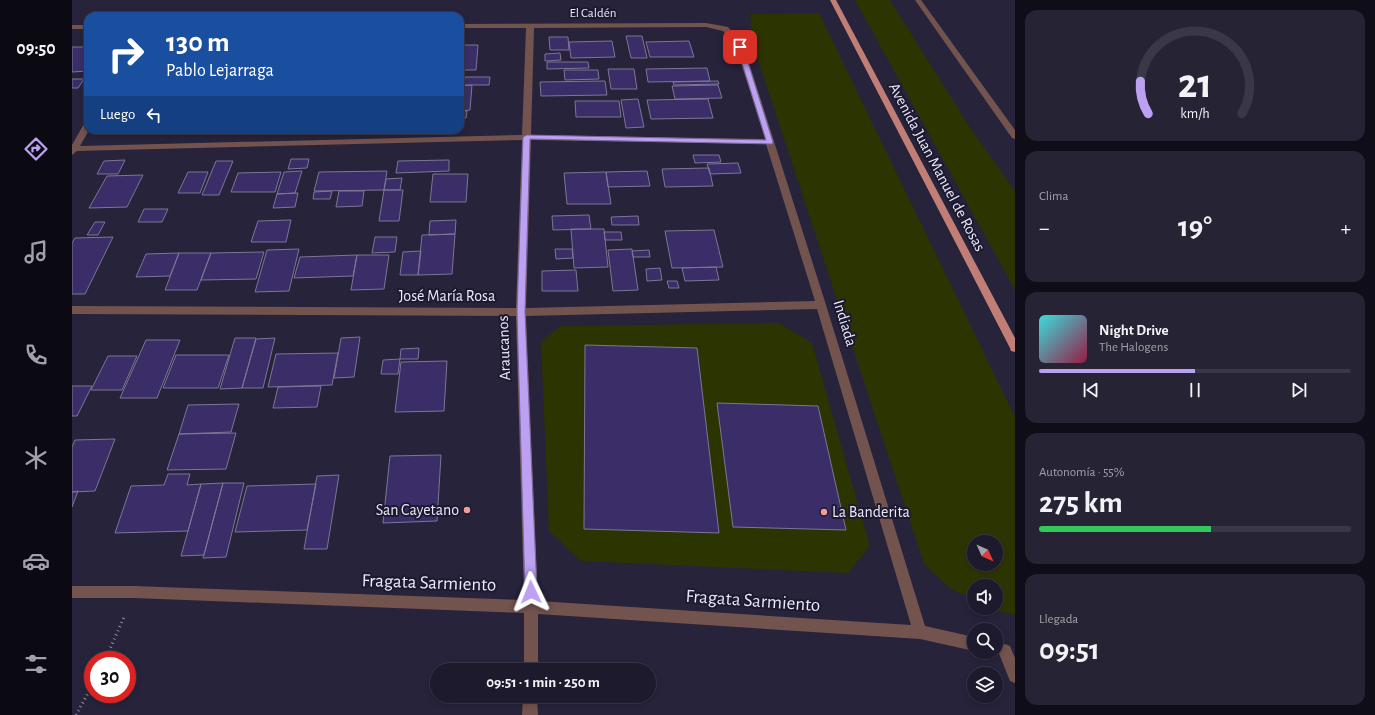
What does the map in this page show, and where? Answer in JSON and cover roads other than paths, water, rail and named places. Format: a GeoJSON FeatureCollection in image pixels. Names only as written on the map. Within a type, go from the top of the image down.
{"type":"FeatureCollection","features":[{"type":"Feature","properties":{"kind":"main road","name":"Avenida Juan Manuel de Rosas"},"geometry":{"type":"LineString","coordinates":[[833,0],[1015,348]]}},
{"type":"Feature","properties":{"kind":"street"},"geometry":{"type":"LineString","coordinates":[[918,0],[1015,136]]}},
{"type":"Feature","properties":{"kind":"street","name":"El Caldén"},"geometry":{"type":"LineString","coordinates":[[464,26],[706,25],[725,29]]}},
{"type":"Feature","properties":{"kind":"street","name":"Araucanos"},"geometry":{"type":"LineString","coordinates":[[530,26],[521,312],[531,607],[531,663]]}},
{"type":"Feature","properties":{"kind":"street"},"geometry":{"type":"LineString","coordinates":[[72,27],[84,27]]}},
{"type":"Feature","properties":{"kind":"street","name":"Indiada"},"geometry":{"type":"LineString","coordinates":[[725,29],[740,47],[821,305],[920,632]]}},
{"type":"Feature","properties":{"kind":"street"},"geometry":{"type":"LineString","coordinates":[[73,150],[84,131]]}},
{"type":"Feature","properties":{"kind":"street"},"geometry":{"type":"LineString","coordinates":[[73,150],[527,137],[770,142]]}},
{"type":"Feature","properties":{"kind":"street","name":"José María Rosa"},"geometry":{"type":"LineString","coordinates":[[72,310],[521,312],[821,305]]}},
{"type":"Feature","properties":{"kind":"street","name":"Fragata Sarmiento"},"geometry":{"type":"LineString","coordinates":[[72,592],[134,592],[531,607],[920,632],[967,642]]}},
{"type":"Feature","properties":{"kind":"street"},"geometry":{"type":"LineString","coordinates":[[1005,651],[1015,676]]}},
{"type":"Feature","properties":{"kind":"street"},"geometry":{"type":"LineString","coordinates":[[530,703],[530,715]]}},
{"type":"Feature","properties":{"kind":"place","name":"San Cayetano"},"geometry":{"type":"Point","coordinates":[467,510]}},
{"type":"Feature","properties":{"kind":"place","name":"La Banderita"},"geometry":{"type":"Point","coordinates":[824,512]}}]}
